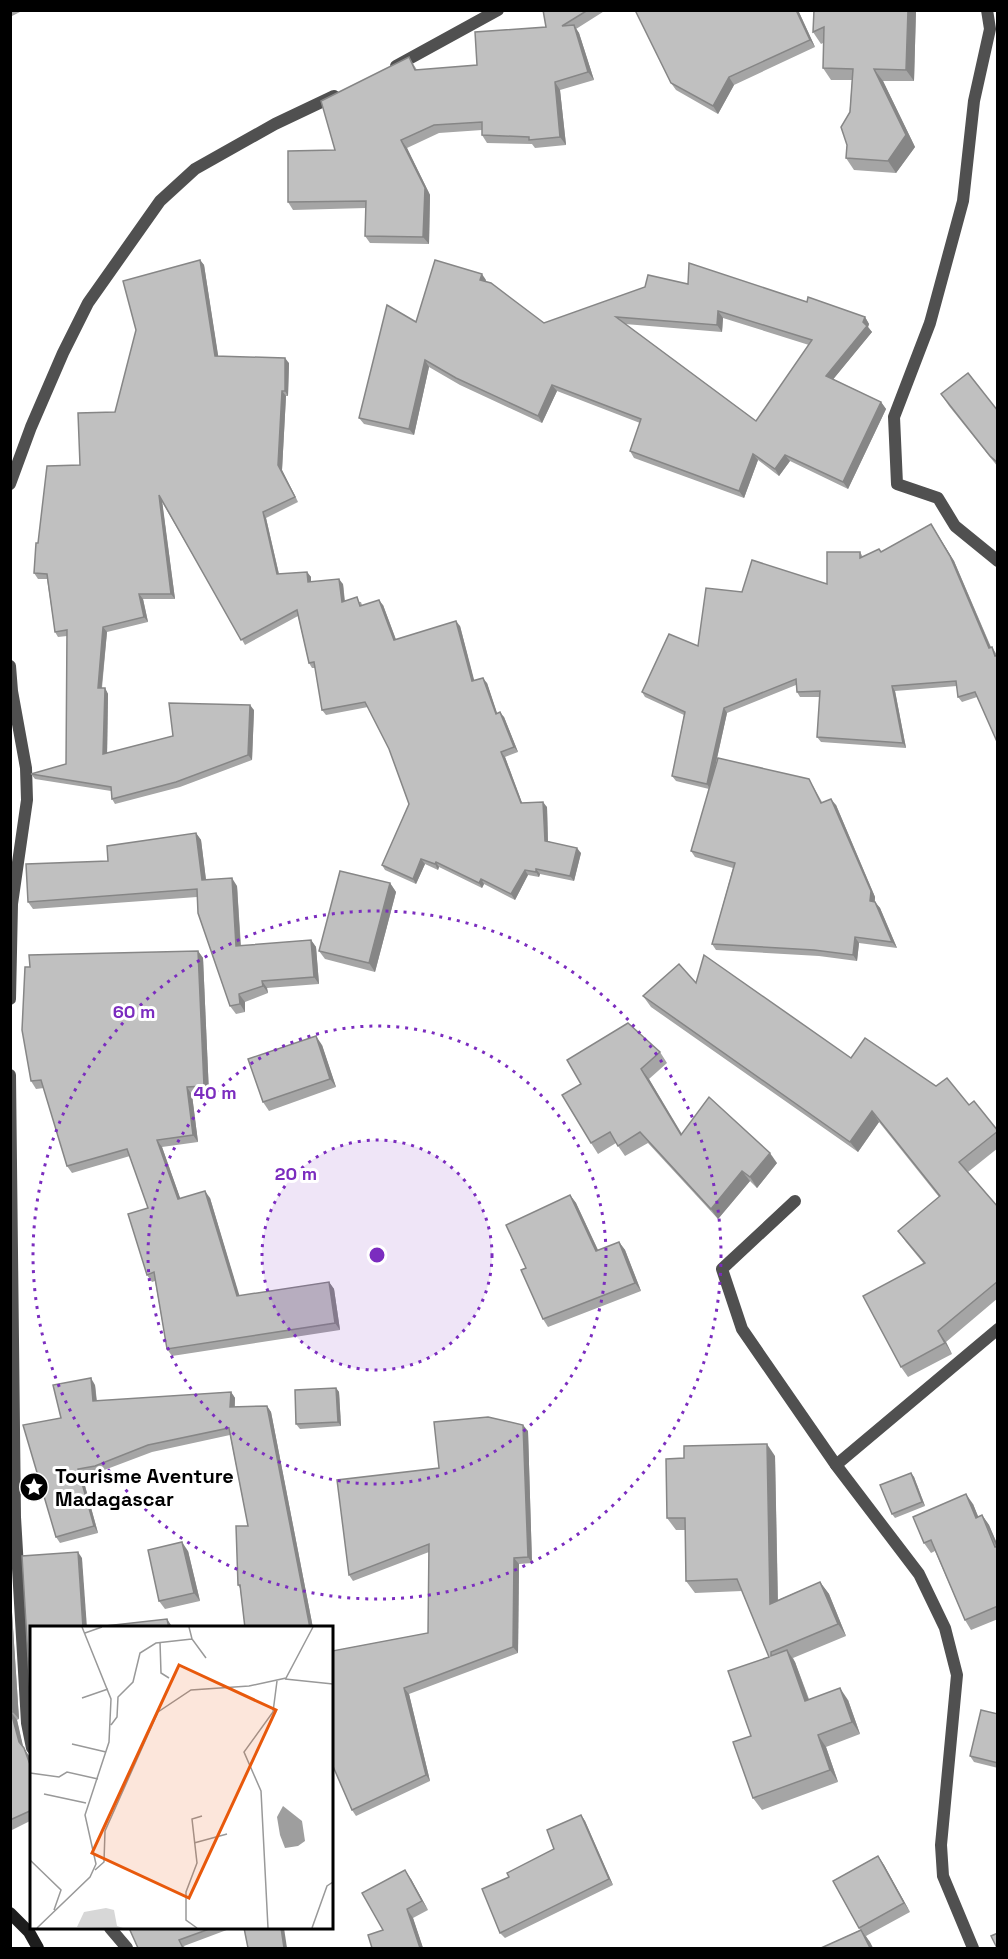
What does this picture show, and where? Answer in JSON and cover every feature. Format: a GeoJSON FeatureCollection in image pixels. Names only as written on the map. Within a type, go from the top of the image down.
{"type":"FeatureCollection","features":[{"type":"Feature","properties":{"kind":"main road"},"geometry":{"type":"LineString","coordinates":[[10,1912],[29,1932],[38,1948]]}},
{"type":"Feature","properties":{"kind":"street"},"geometry":{"type":"LineString","coordinates":[[382,73],[498,10]]}},
{"type":"Feature","properties":{"kind":"street"},"geometry":{"type":"LineString","coordinates":[[987,10],[990,29],[974,101],[963,201],[930,323],[894,417],[897,484],[938,498],[955,526],[998,561]]}},
{"type":"Feature","properties":{"kind":"street"},"geometry":{"type":"LineString","coordinates":[[10,484],[31,427],[63,353],[88,303],[160,201],[195,169],[275,124],[350,88]]}},
{"type":"Feature","properties":{"kind":"street"},"geometry":{"type":"LineString","coordinates":[[10,666],[12,691],[26,768],[27,800],[12,904],[10,999]]}},
{"type":"Feature","properties":{"kind":"street"},"geometry":{"type":"LineString","coordinates":[[10,1075],[15,1517],[27,1723],[30,1738]]}},
{"type":"Feature","properties":{"kind":"street"},"geometry":{"type":"LineString","coordinates":[[795,1201],[722,1269],[742,1329],[836,1465],[920,1574],[945,1628],[957,1675],[941,1845],[943,1876],[973,1948]]}},
{"type":"Feature","properties":{"kind":"street"},"geometry":{"type":"LineString","coordinates":[[836,1465],[998,1329]]}},
{"type":"Feature","properties":{"kind":"street"},"geometry":{"type":"LineString","coordinates":[[111,1929],[127,1948]]}},
{"type":"Feature","properties":{"kind":"building"},"geometry":{"type":"Polygon","coordinates":[[[543,10],[588,10],[562,26],[574,25],[588,72],[555,82],[560,137],[529,140],[529,137],[482,135],[482,122],[434,125],[401,140],[425,188],[423,237],[365,236],[366,201],[288,202],[288,151],[335,150],[321,101],[409,57],[415,70],[477,65],[475,32],[546,27],[543,10]]]}},
{"type":"Feature","properties":{"kind":"building"},"geometry":{"type":"Polygon","coordinates":[[[635,10],[796,10],[810,40],[729,77],[713,106],[671,83],[635,10]]]}},
{"type":"Feature","properties":{"kind":"building"},"geometry":{"type":"Polygon","coordinates":[[[814,10],[908,10],[906,70],[874,69],[906,135],[888,161],[846,158],[847,145],[841,127],[850,112],[853,69],[823,68],[824,27],[813,32],[814,10]]]}},
{"type":"Feature","properties":{"kind":"building"},"geometry":{"type":"Polygon","coordinates":[[[200,260],[215,356],[285,358],[285,391],[282,391],[278,465],[295,497],[263,512],[277,574],[307,572],[308,582],[339,579],[342,602],[357,597],[360,606],[379,600],[394,640],[456,621],[472,681],[483,678],[496,714],[500,712],[514,747],[501,752],[521,803],[543,802],[545,841],[577,848],[570,876],[536,869],[536,872],[525,870],[511,894],[481,879],[479,883],[436,862],[435,864],[421,859],[413,879],[382,865],[409,804],[389,749],[365,702],[322,710],[314,662],[309,663],[297,610],[241,640],[159,495],[171,594],[139,594],[144,617],[103,627],[98,688],[105,688],[103,754],[173,736],[169,703],[250,705],[248,755],[176,782],[112,799],[111,787],[31,774],[66,764],[67,630],[55,632],[47,574],[34,573],[47,466],[80,465],[78,413],[115,412],[136,330],[123,281],[200,260]]]}},
{"type":"Feature","properties":{"kind":"building"},"geometry":{"type":"Polygon","coordinates":[[[435,260],[482,274],[480,280],[491,283],[544,323],[645,287],[648,275],[688,284],[689,263],[807,302],[808,297],[865,317],[863,322],[867,326],[826,376],[881,402],[843,482],[785,455],[775,469],[753,454],[739,491],[630,451],[641,419],[552,385],[538,416],[456,378],[425,360],[409,429],[359,418],[387,305],[416,322],[435,260]],[[718,311],[717,325],[616,317],[756,421],[812,340],[718,311]]]}},
{"type":"Feature","properties":{"kind":"building"},"geometry":{"type":"Polygon","coordinates":[[[968,373],[998,411],[998,463],[941,394],[968,373]]]}},
{"type":"Feature","properties":{"kind":"building"},"geometry":{"type":"Polygon","coordinates":[[[931,524],[950,556],[989,648],[992,647],[995,656],[998,655],[998,744],[975,692],[958,697],[956,681],[892,686],[903,743],[817,737],[820,691],[797,692],[796,679],[724,708],[707,784],[672,776],[685,712],[642,692],[669,634],[698,646],[706,588],[742,592],[752,560],[827,584],[827,552],[860,552],[860,558],[879,549],[881,552],[931,524]]]}},
{"type":"Feature","properties":{"kind":"building"},"geometry":{"type":"Polygon","coordinates":[[[718,758],[809,779],[821,803],[831,799],[871,891],[870,901],[875,902],[892,942],[855,937],[853,955],[814,950],[712,944],[735,863],[691,851],[718,758]]]}},
{"type":"Feature","properties":{"kind":"building"},"geometry":{"type":"Polygon","coordinates":[[[196,833],[202,880],[232,878],[236,946],[311,940],[314,977],[262,981],[263,986],[239,994],[240,1004],[230,1006],[198,913],[197,889],[28,902],[26,864],[108,861],[107,846],[196,833]]]}},
{"type":"Feature","properties":{"kind":"building"},"geometry":{"type":"Polygon","coordinates":[[[340,871],[390,883],[369,963],[319,951],[340,871]]]}},
{"type":"Feature","properties":{"kind":"building"},"geometry":{"type":"Polygon","coordinates":[[[198,951],[204,1086],[187,1087],[193,1135],[157,1140],[178,1199],[205,1191],[237,1296],[329,1282],[335,1323],[167,1349],[154,1272],[147,1275],[128,1214],[148,1208],[127,1149],[67,1166],[41,1080],[31,1081],[22,1030],[25,967],[30,967],[29,955],[198,951]]]}},
{"type":"Feature","properties":{"kind":"building"},"geometry":{"type":"Polygon","coordinates":[[[704,955],[851,1058],[865,1038],[936,1086],[947,1078],[969,1105],[974,1101],[998,1131],[959,1162],[998,1207],[998,1281],[938,1331],[945,1343],[901,1367],[863,1296],[925,1263],[898,1231],[940,1196],[872,1111],[850,1142],[643,996],[679,964],[696,983],[704,955]]]}},
{"type":"Feature","properties":{"kind":"building"},"geometry":{"type":"Polygon","coordinates":[[[628,1023],[660,1052],[641,1069],[681,1135],[709,1097],[770,1153],[750,1177],[742,1171],[711,1209],[640,1132],[618,1146],[610,1132],[591,1143],[562,1095],[581,1084],[567,1060],[628,1023]]]}},
{"type":"Feature","properties":{"kind":"building"},"geometry":{"type":"Polygon","coordinates":[[[316,1036],[330,1079],[263,1102],[248,1059],[316,1036]]]}},
{"type":"Feature","properties":{"kind":"building"},"geometry":{"type":"Polygon","coordinates":[[[570,1195],[596,1251],[619,1242],[635,1283],[543,1319],[521,1270],[526,1268],[506,1225],[570,1195]]]}},
{"type":"Feature","properties":{"kind":"building"},"geometry":{"type":"Polygon","coordinates":[[[91,1378],[93,1401],[231,1392],[230,1407],[267,1406],[310,1626],[245,1626],[240,1585],[238,1585],[236,1526],[248,1526],[229,1428],[148,1445],[95,1466],[78,1469],[94,1526],[56,1537],[23,1425],[61,1418],[53,1385],[91,1378]]]}},
{"type":"Feature","properties":{"kind":"building"},"geometry":{"type":"Polygon","coordinates":[[[336,1388],[338,1422],[296,1424],[295,1390],[336,1388]]]}},
{"type":"Feature","properties":{"kind":"building"},"geometry":{"type":"Polygon","coordinates":[[[488,1417],[523,1425],[528,1557],[514,1558],[513,1647],[404,1688],[426,1775],[352,1810],[333,1766],[333,1651],[428,1633],[429,1544],[349,1575],[337,1480],[439,1468],[434,1422],[488,1417]]]}},
{"type":"Feature","properties":{"kind":"building"},"geometry":{"type":"Polygon","coordinates":[[[767,1444],[770,1604],[820,1582],[838,1624],[771,1652],[771,1656],[787,1650],[805,1701],[840,1688],[852,1722],[818,1735],[830,1770],[753,1798],[733,1742],[751,1736],[728,1671],[769,1657],[737,1579],[686,1581],[685,1518],[667,1518],[666,1459],[684,1458],[684,1446],[767,1444]]]}},
{"type":"Feature","properties":{"kind":"building"},"geometry":{"type":"Polygon","coordinates":[[[911,1473],[922,1502],[892,1514],[880,1485],[911,1473]]]}},
{"type":"Feature","properties":{"kind":"building"},"geometry":{"type":"Polygon","coordinates":[[[966,1494],[976,1518],[982,1515],[995,1547],[998,1546],[998,1606],[965,1620],[931,1540],[924,1543],[913,1517],[966,1494]]]}},
{"type":"Feature","properties":{"kind":"building"},"geometry":{"type":"Polygon","coordinates":[[[182,1542],[194,1593],[159,1601],[148,1550],[182,1542]]]}},
{"type":"Feature","properties":{"kind":"building"},"geometry":{"type":"Polygon","coordinates":[[[78,1552],[83,1626],[30,1626],[30,1692],[22,1556],[78,1552]]]}},
{"type":"Feature","properties":{"kind":"building"},"geometry":{"type":"Polygon","coordinates":[[[167,1619],[169,1626],[105,1626],[167,1619]]]}},
{"type":"Feature","properties":{"kind":"building"},"geometry":{"type":"Polygon","coordinates":[[[10,1666],[13,1712],[11,1712],[19,1742],[24,1748],[30,1764],[30,1811],[10,1820],[10,1666]]]}},
{"type":"Feature","properties":{"kind":"building"},"geometry":{"type":"Polygon","coordinates":[[[981,1710],[998,1714],[998,1763],[970,1756],[981,1710]]]}},
{"type":"Feature","properties":{"kind":"building"},"geometry":{"type":"Polygon","coordinates":[[[581,1815],[609,1879],[500,1933],[482,1889],[509,1877],[507,1873],[554,1849],[547,1830],[581,1815]]]}},
{"type":"Feature","properties":{"kind":"building"},"geometry":{"type":"Polygon","coordinates":[[[878,1856],[904,1903],[859,1928],[833,1881],[878,1856]]]}},
{"type":"Feature","properties":{"kind":"building"},"geometry":{"type":"Polygon","coordinates":[[[405,1870],[422,1901],[407,1909],[420,1948],[372,1948],[368,1935],[383,1930],[362,1893],[405,1870]]]}},
{"type":"Feature","properties":{"kind":"building"},"geometry":{"type":"Polygon","coordinates":[[[129,1929],[209,1929],[179,1940],[183,1948],[138,1948],[129,1929]]]}},
{"type":"Feature","properties":{"kind":"building"},"geometry":{"type":"Polygon","coordinates":[[[244,1929],[281,1929],[284,1948],[248,1948],[244,1929]]]}},
{"type":"Feature","properties":{"kind":"building"},"geometry":{"type":"Polygon","coordinates":[[[861,1930],[870,1948],[821,1948],[861,1930]]]}},
{"type":"Feature","properties":{"kind":"building"},"geometry":{"type":"Polygon","coordinates":[[[998,1933],[998,1948],[997,1948],[991,1936],[998,1933]]]}},
{"type":"Feature","properties":{"kind":"place","name":"Tourisme Aventure Madagascar"},"geometry":{"type":"Point","coordinates":[34,1487]}}]}
